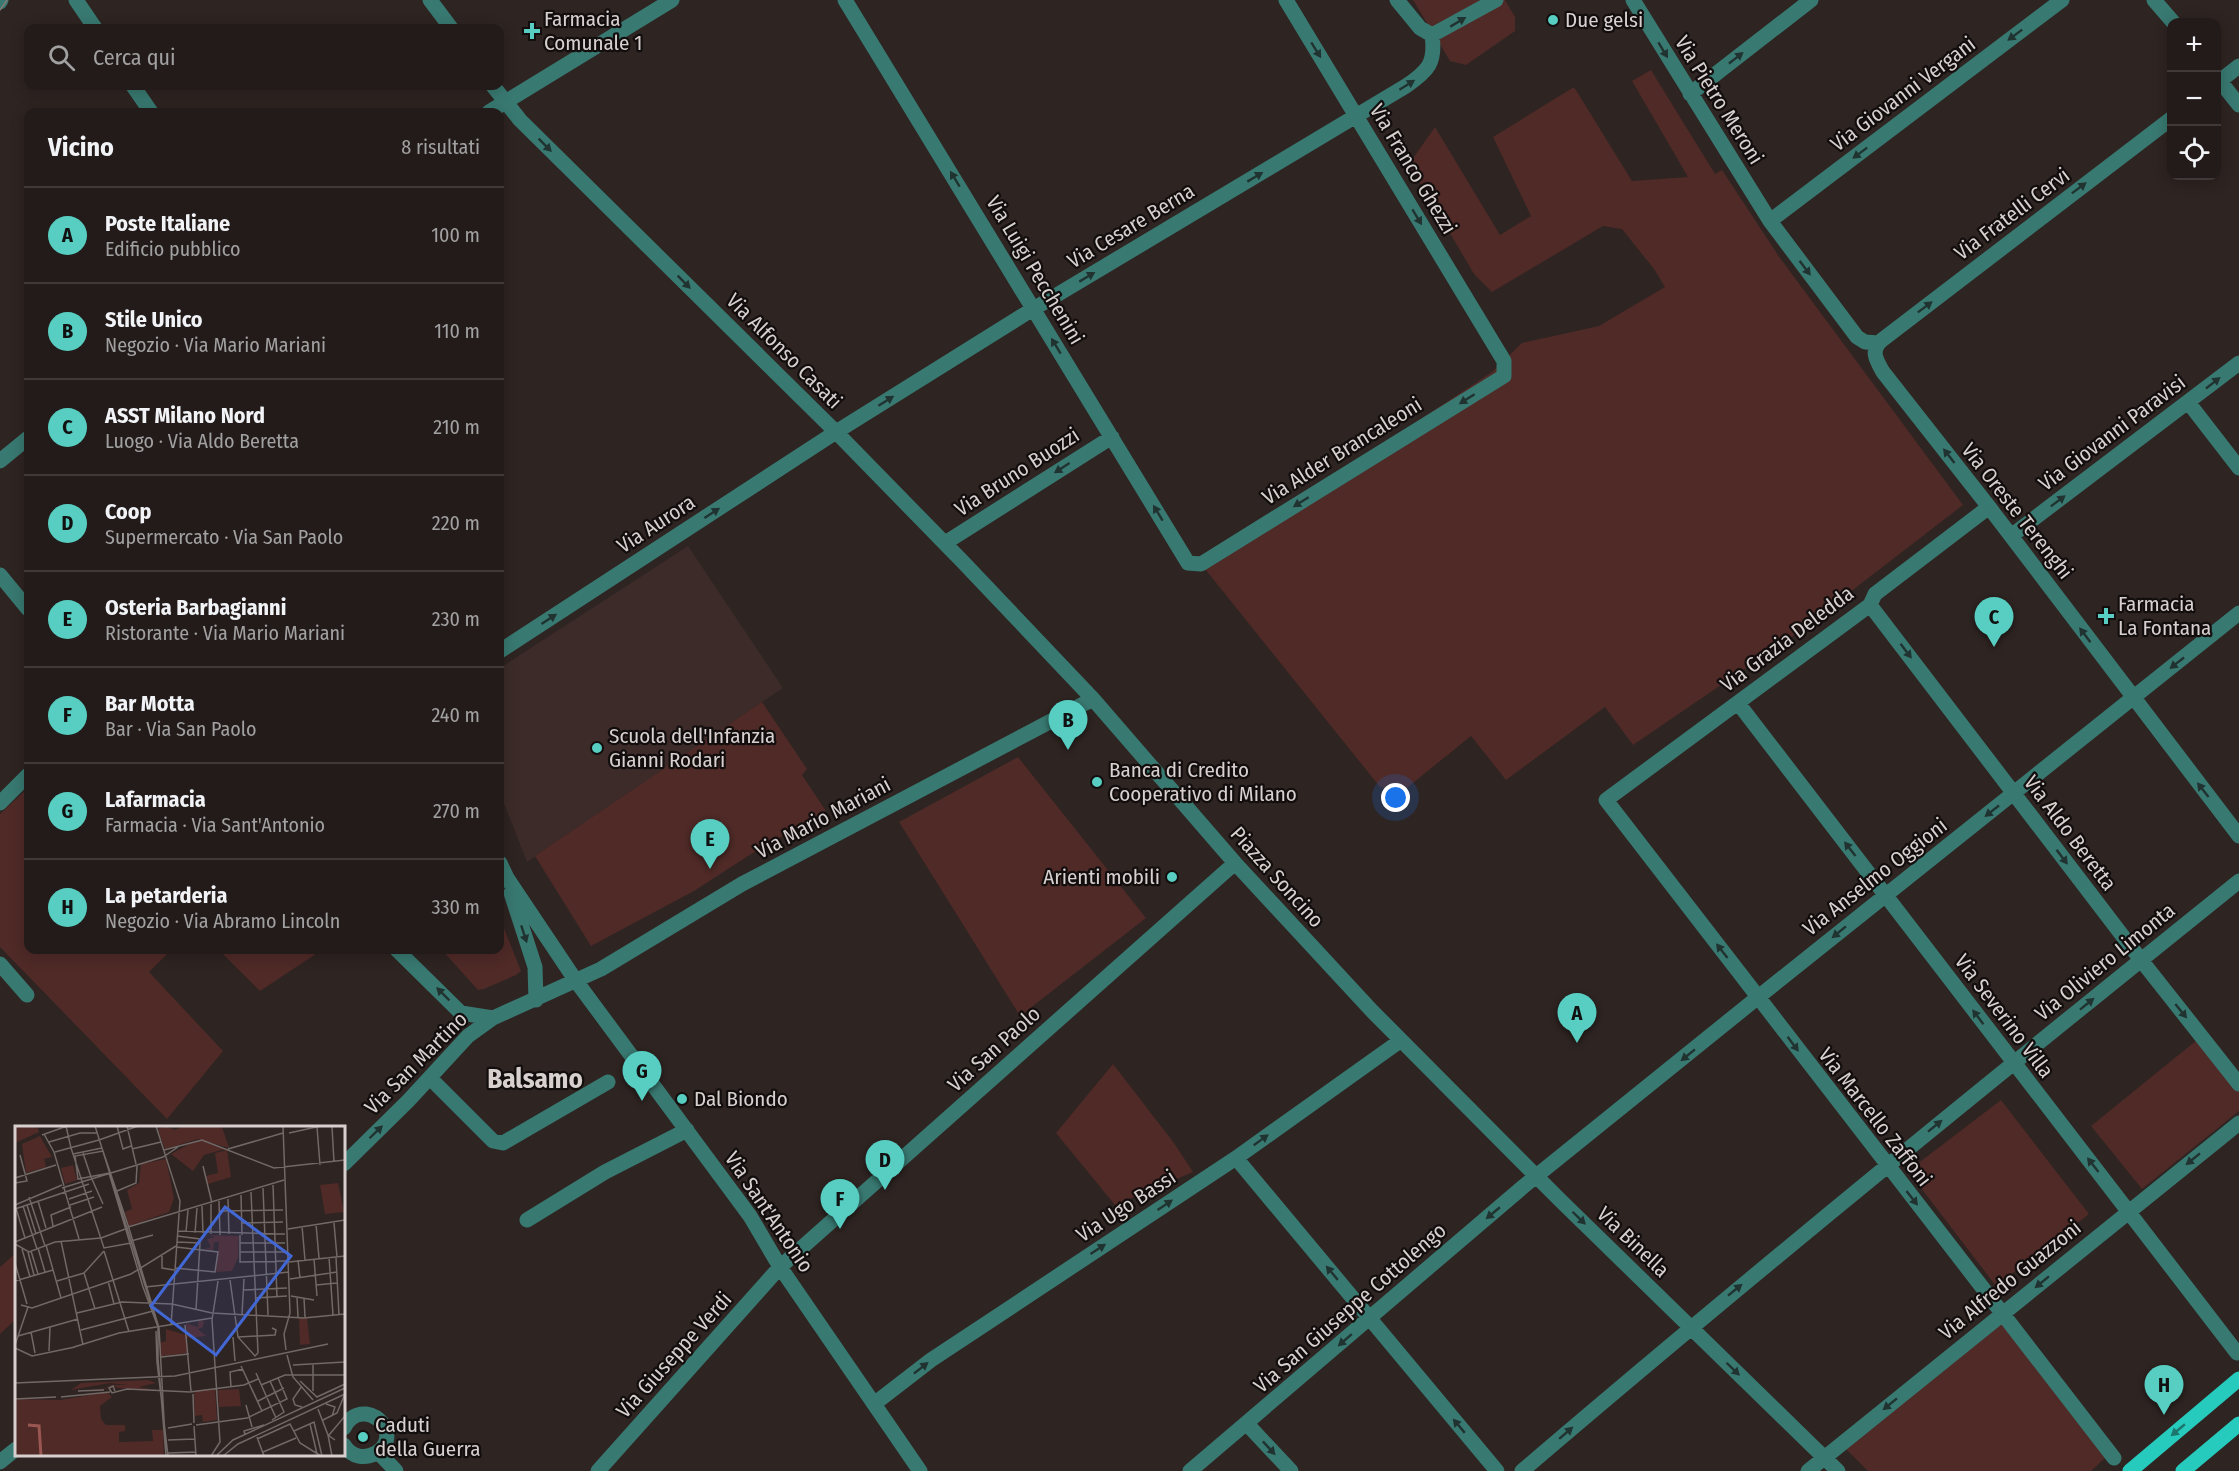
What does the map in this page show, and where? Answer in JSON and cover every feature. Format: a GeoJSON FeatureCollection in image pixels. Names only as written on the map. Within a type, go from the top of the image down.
{"type":"FeatureCollection","features":[{"type":"Feature","properties":{"kind":"main road"},"geometry":{"type":"LineString","coordinates":[[2130,1471],[2239,1378]]}},
{"type":"Feature","properties":{"kind":"main road"},"geometry":{"type":"LineString","coordinates":[[2184,1471],[2239,1424]]}},
{"type":"Feature","properties":{"kind":"street"},"geometry":{"type":"LineString","coordinates":[[76,0],[92,24]]}},
{"type":"Feature","properties":{"kind":"street"},"geometry":{"type":"LineString","coordinates":[[430,0],[448,24]]}},
{"type":"Feature","properties":{"kind":"street"},"geometry":{"type":"LineString","coordinates":[[495,108],[672,0]]}},
{"type":"Feature","properties":{"kind":"street","name":"Via Luigi Pecchenini"},"geometry":{"type":"LineString","coordinates":[[845,0],[1188,562]]}},
{"type":"Feature","properties":{"kind":"street","name":"Via Franco Ghezzi"},"geometry":{"type":"LineString","coordinates":[[1286,0],[1504,361]]}},
{"type":"Feature","properties":{"kind":"street"},"geometry":{"type":"LineString","coordinates":[[1397,0],[1420,28],[1431,35],[1442,32],[1496,0]]}},
{"type":"Feature","properties":{"kind":"street","name":"Via Pietro Meroni"},"geometry":{"type":"LineString","coordinates":[[1633,0],[1770,221]]}},
{"type":"Feature","properties":{"kind":"street"},"geometry":{"type":"LineString","coordinates":[[1690,94],[1811,0]]}},
{"type":"Feature","properties":{"kind":"street","name":"Via Giovanni Vergani"},"geometry":{"type":"LineString","coordinates":[[1770,221],[2062,0]]}},
{"type":"Feature","properties":{"kind":"street"},"geometry":{"type":"LineString","coordinates":[[2154,0],[2170,18]]}},
{"type":"Feature","properties":{"kind":"street","name":"Via Cesare Berna"},"geometry":{"type":"LineString","coordinates":[[836,432],[1034,308],[1425,73],[1434,51],[1431,35]]}},
{"type":"Feature","properties":{"kind":"street"},"geometry":{"type":"LineString","coordinates":[[2221,78],[2239,66]]}},
{"type":"Feature","properties":{"kind":"street"},"geometry":{"type":"LineString","coordinates":[[2221,84],[2239,105]]}},
{"type":"Feature","properties":{"kind":"street"},"geometry":{"type":"LineString","coordinates":[[136,90],[149,108]]}},
{"type":"Feature","properties":{"kind":"street","name":"Via Alfonso Casati"},"geometry":{"type":"LineString","coordinates":[[496,90],[505,102],[836,432],[1029,632]]}},
{"type":"Feature","properties":{"kind":"street","name":"Via Fratelli Cervi"},"geometry":{"type":"LineString","coordinates":[[1878,343],[2167,122]]}},
{"type":"Feature","properties":{"kind":"street"},"geometry":{"type":"LineString","coordinates":[[1770,221],[1857,337],[1865,342],[1878,343]]}},
{"type":"Feature","properties":{"kind":"street","name":"Via Oreste Terenghi"},"geometry":{"type":"LineString","coordinates":[[1878,343],[1875,347],[1875,356],[1882,372],[1989,507],[2239,836]]}},
{"type":"Feature","properties":{"kind":"street","name":"Via Alder Brancaleoni"},"geometry":{"type":"LineString","coordinates":[[1188,562],[1201,564],[1504,376],[1504,361]]}},
{"type":"Feature","properties":{"kind":"street","name":"Via Giovanni Paravisi"},"geometry":{"type":"LineString","coordinates":[[2011,536],[2239,363]]}},
{"type":"Feature","properties":{"kind":"street"},"geometry":{"type":"LineString","coordinates":[[2188,402],[2239,468]]}},
{"type":"Feature","properties":{"kind":"street","name":"Via Aurora"},"geometry":{"type":"LineString","coordinates":[[504,648],[836,432]]}},
{"type":"Feature","properties":{"kind":"street","name":"Via Bruno Buozzi"},"geometry":{"type":"LineString","coordinates":[[945,543],[1112,437]]}},
{"type":"Feature","properties":{"kind":"street"},"geometry":{"type":"LineString","coordinates":[[0,461],[24,441]]}},
{"type":"Feature","properties":{"kind":"street","name":"Via Grazia Deledda"},"geometry":{"type":"LineString","coordinates":[[1606,800],[1870,605],[1875,594],[1989,507]]}},
{"type":"Feature","properties":{"kind":"street"},"geometry":{"type":"LineString","coordinates":[[0,575],[24,604]]}},
{"type":"Feature","properties":{"kind":"street","name":"Via Aldo Beretta"},"geometry":{"type":"LineString","coordinates":[[1870,605],[2140,960],[2239,1084]]}},
{"type":"Feature","properties":{"kind":"street","name":"Via Anselmo Oggioni"},"geometry":{"type":"LineString","coordinates":[[1538,1176],[2239,613]]}},
{"type":"Feature","properties":{"kind":"street","name":"Piazza Soncino"},"geometry":{"type":"LineString","coordinates":[[1029,632],[1093,699],[1235,863],[1400,1041]]}},
{"type":"Feature","properties":{"kind":"street","name":"Via Mario Mariani"},"geometry":{"type":"LineString","coordinates":[[536,1000],[601,969],[742,884],[1093,699]]}},
{"type":"Feature","properties":{"kind":"street","name":"Via Severino Villa"},"geometry":{"type":"LineString","coordinates":[[1738,703],[2237,1353]]}},
{"type":"Feature","properties":{"kind":"street"},"geometry":{"type":"LineString","coordinates":[[0,803],[24,779]]}},
{"type":"Feature","properties":{"kind":"street","name":"Via Marcello Zaffoni"},"geometry":{"type":"LineString","coordinates":[[1606,800],[1886,1166],[2114,1458]]}},
{"type":"Feature","properties":{"kind":"street","name":"Via San Paolo"},"geometry":{"type":"LineString","coordinates":[[780,1267],[1235,863]]}},
{"type":"Feature","properties":{"kind":"street"},"geometry":{"type":"LineString","coordinates":[[504,872],[535,967],[536,1000]]}},
{"type":"Feature","properties":{"kind":"street","name":"Via Sant'Antonio"},"geometry":{"type":"LineString","coordinates":[[507,878],[576,981],[750,1216],[780,1267],[920,1471]]}},
{"type":"Feature","properties":{"kind":"street","name":"Via Oliviero Limonta"},"geometry":{"type":"LineString","coordinates":[[1522,1471],[1690,1327],[2239,881]]}},
{"type":"Feature","properties":{"kind":"street"},"geometry":{"type":"LineString","coordinates":[[402,954],[462,1013],[468,1036]]}},
{"type":"Feature","properties":{"kind":"street"},"geometry":{"type":"LineString","coordinates":[[0,964],[27,995]]}},
{"type":"Feature","properties":{"kind":"street","name":"Via San Martino"},"geometry":{"type":"LineString","coordinates":[[345,1163],[430,1078],[468,1036],[493,1018],[536,1000]]}},
{"type":"Feature","properties":{"kind":"street"},"geometry":{"type":"LineString","coordinates":[[462,1013],[493,1018]]}},
{"type":"Feature","properties":{"kind":"street","name":"Via Ugo Bassi"},"geometry":{"type":"LineString","coordinates":[[874,1404],[931,1360],[1236,1158],[1400,1041]]}},
{"type":"Feature","properties":{"kind":"street","name":"Via Binella"},"geometry":{"type":"LineString","coordinates":[[1400,1041],[1838,1471]]}},
{"type":"Feature","properties":{"kind":"street"},"geometry":{"type":"LineString","coordinates":[[430,1078],[493,1141],[503,1143],[608,1082]]}},
{"type":"Feature","properties":{"kind":"street","name":"Via Alfredo Guazzoni"},"geometry":{"type":"LineString","coordinates":[[1808,1471],[2239,1123]]}},
{"type":"Feature","properties":{"kind":"street"},"geometry":{"type":"LineString","coordinates":[[527,1220],[605,1172],[687,1130]]}},
{"type":"Feature","properties":{"kind":"street"},"geometry":{"type":"LineString","coordinates":[[1236,1158],[1497,1471]]}},
{"type":"Feature","properties":{"kind":"street","name":"Via San Giuseppe Cottolengo"},"geometry":{"type":"LineString","coordinates":[[1190,1471],[1538,1176]]}},
{"type":"Feature","properties":{"kind":"street","name":"Via Giuseppe Verdi"},"geometry":{"type":"LineString","coordinates":[[598,1471],[780,1267]]}},
{"type":"Feature","properties":{"kind":"street"},"geometry":{"type":"LineString","coordinates":[[345,1427],[352,1417],[366,1414],[380,1420],[384,1426],[386,1441],[379,1453],[366,1459],[351,1455],[345,1446]]}},
{"type":"Feature","properties":{"kind":"street"},"geometry":{"type":"LineString","coordinates":[[1247,1424],[1291,1471]]}},
{"type":"Feature","properties":{"kind":"street"},"geometry":{"type":"LineString","coordinates":[[0,1462],[15,1450]]}},
{"type":"Feature","properties":{"kind":"street"},"geometry":{"type":"LineString","coordinates":[[379,1453],[396,1471]]}},
{"type":"Feature","properties":{"kind":"shaded area"},"geometry":{"type":"Polygon","coordinates":[[[1413,0],[1505,0],[1515,17],[1515,31],[1466,65],[1450,61],[1413,0]]]}},
{"type":"Feature","properties":{"kind":"shaded area"},"geometry":{"type":"Polygon","coordinates":[[[1651,70],[1715,174],[1722,170],[1780,258],[1963,505],[1793,636],[1633,745],[1605,707],[1506,780],[1471,736],[1403,791],[1380,787],[1201,564],[1492,372],[1522,343],[1599,326],[1665,287],[1654,269],[1622,229],[1603,226],[1492,292],[1474,274],[1409,164],[1435,127],[1500,235],[1531,216],[1493,137],[1574,87],[1632,181],[1688,177],[1632,81],[1651,70]]]}},
{"type":"Feature","properties":{"kind":"shaded area","name":"Scuola dell'Infanzia Gianni Rodari"},"geometry":{"type":"Polygon","coordinates":[[[688,546],[783,688],[527,862],[504,803],[504,665],[688,546]]]}},
{"type":"Feature","properties":{"kind":"shaded area"},"geometry":{"type":"Polygon","coordinates":[[[762,702],[807,769],[802,775],[826,811],[748,856],[694,891],[591,946],[535,856],[762,702]]]}},
{"type":"Feature","properties":{"kind":"shaded area"},"geometry":{"type":"Polygon","coordinates":[[[1018,757],[1146,918],[1020,1016],[899,822],[1018,757]]]}},
{"type":"Feature","properties":{"kind":"shaded area"},"geometry":{"type":"Polygon","coordinates":[[[24,792],[24,954],[167,954],[149,972],[223,1051],[167,1119],[0,947],[0,814],[24,792]]]}},
{"type":"Feature","properties":{"kind":"shaded area"},"geometry":{"type":"Polygon","coordinates":[[[504,928],[521,971],[478,990],[446,954],[504,954],[504,928]]]}},
{"type":"Feature","properties":{"kind":"shaded area"},"geometry":{"type":"Polygon","coordinates":[[[223,954],[316,954],[260,991],[223,954]]]}},
{"type":"Feature","properties":{"kind":"shaded area"},"geometry":{"type":"Polygon","coordinates":[[[2197,1040],[2239,1092],[2239,1111],[2142,1189],[2091,1126],[2197,1040]]]}},
{"type":"Feature","properties":{"kind":"shaded area"},"geometry":{"type":"Polygon","coordinates":[[[1113,1064],[1174,1143],[1193,1172],[1115,1205],[1056,1133],[1113,1064]]]}},
{"type":"Feature","properties":{"kind":"shaded area"},"geometry":{"type":"Polygon","coordinates":[[[2001,1100],[2089,1214],[1996,1286],[1908,1171],[2001,1100]]]}},
{"type":"Feature","properties":{"kind":"shaded area"},"geometry":{"type":"Polygon","coordinates":[[[15,1254],[15,1320],[0,1334],[0,1267],[15,1254]]]}},
{"type":"Feature","properties":{"kind":"shaded area"},"geometry":{"type":"Polygon","coordinates":[[[2001,1322],[2105,1458],[2091,1471],[1868,1471],[1846,1449],[2001,1322]]]}},
{"type":"Feature","properties":{"kind":"tram line"},"geometry":{"type":"LineString","coordinates":[[0,10],[7,0]]}},
{"type":"Feature","properties":{"kind":"place","name":"Due gelsi"},"geometry":{"type":"Point","coordinates":[1553,20]}},
{"type":"Feature","properties":{"kind":"place","name":"Farmacia Comunale 1"},"geometry":{"type":"Point","coordinates":[532,31]}},
{"type":"Feature","properties":{"kind":"place","name":"Farmacia La Fontana"},"geometry":{"type":"Point","coordinates":[2106,616]}},
{"type":"Feature","properties":{"kind":"place","name":"ASST Milano Nord"},"geometry":{"type":"Point","coordinates":[1994,647]}},
{"type":"Feature","properties":{"kind":"place","name":"Scuola dell'Infanzia Gianni Rodari"},"geometry":{"type":"Point","coordinates":[597,748]}},
{"type":"Feature","properties":{"kind":"place","name":"Stile Unico"},"geometry":{"type":"Point","coordinates":[1068,750]}},
{"type":"Feature","properties":{"kind":"place","name":"Banca di Credito Cooperativo di Milano"},"geometry":{"type":"Point","coordinates":[1097,782]}},
{"type":"Feature","properties":{"kind":"place","name":"Osteria Barbagianni"},"geometry":{"type":"Point","coordinates":[710,869]}},
{"type":"Feature","properties":{"kind":"place","name":"Arienti mobili"},"geometry":{"type":"Point","coordinates":[1172,877]}},
{"type":"Feature","properties":{"kind":"place","name":"Poste Italiane"},"geometry":{"type":"Point","coordinates":[1577,1043]}},
{"type":"Feature","properties":{"kind":"place","name":"Dal Biondo"},"geometry":{"type":"Point","coordinates":[682,1099]}},
{"type":"Feature","properties":{"kind":"place","name":"Lafarmacia"},"geometry":{"type":"Point","coordinates":[642,1101]}},
{"type":"Feature","properties":{"kind":"place","name":"Coop"},"geometry":{"type":"Point","coordinates":[885,1190]}},
{"type":"Feature","properties":{"kind":"place","name":"Bar Motta"},"geometry":{"type":"Point","coordinates":[840,1229]}},
{"type":"Feature","properties":{"kind":"place","name":"La petarderia"},"geometry":{"type":"Point","coordinates":[2164,1415]}},
{"type":"Feature","properties":{"kind":"place","name":"Caduti della Guerra"},"geometry":{"type":"Point","coordinates":[363,1437]}},
{"type":"Feature","properties":{"kind":"district","name":"Balsamo"},"geometry":{"type":"Point","coordinates":[535,1079]}}]}
